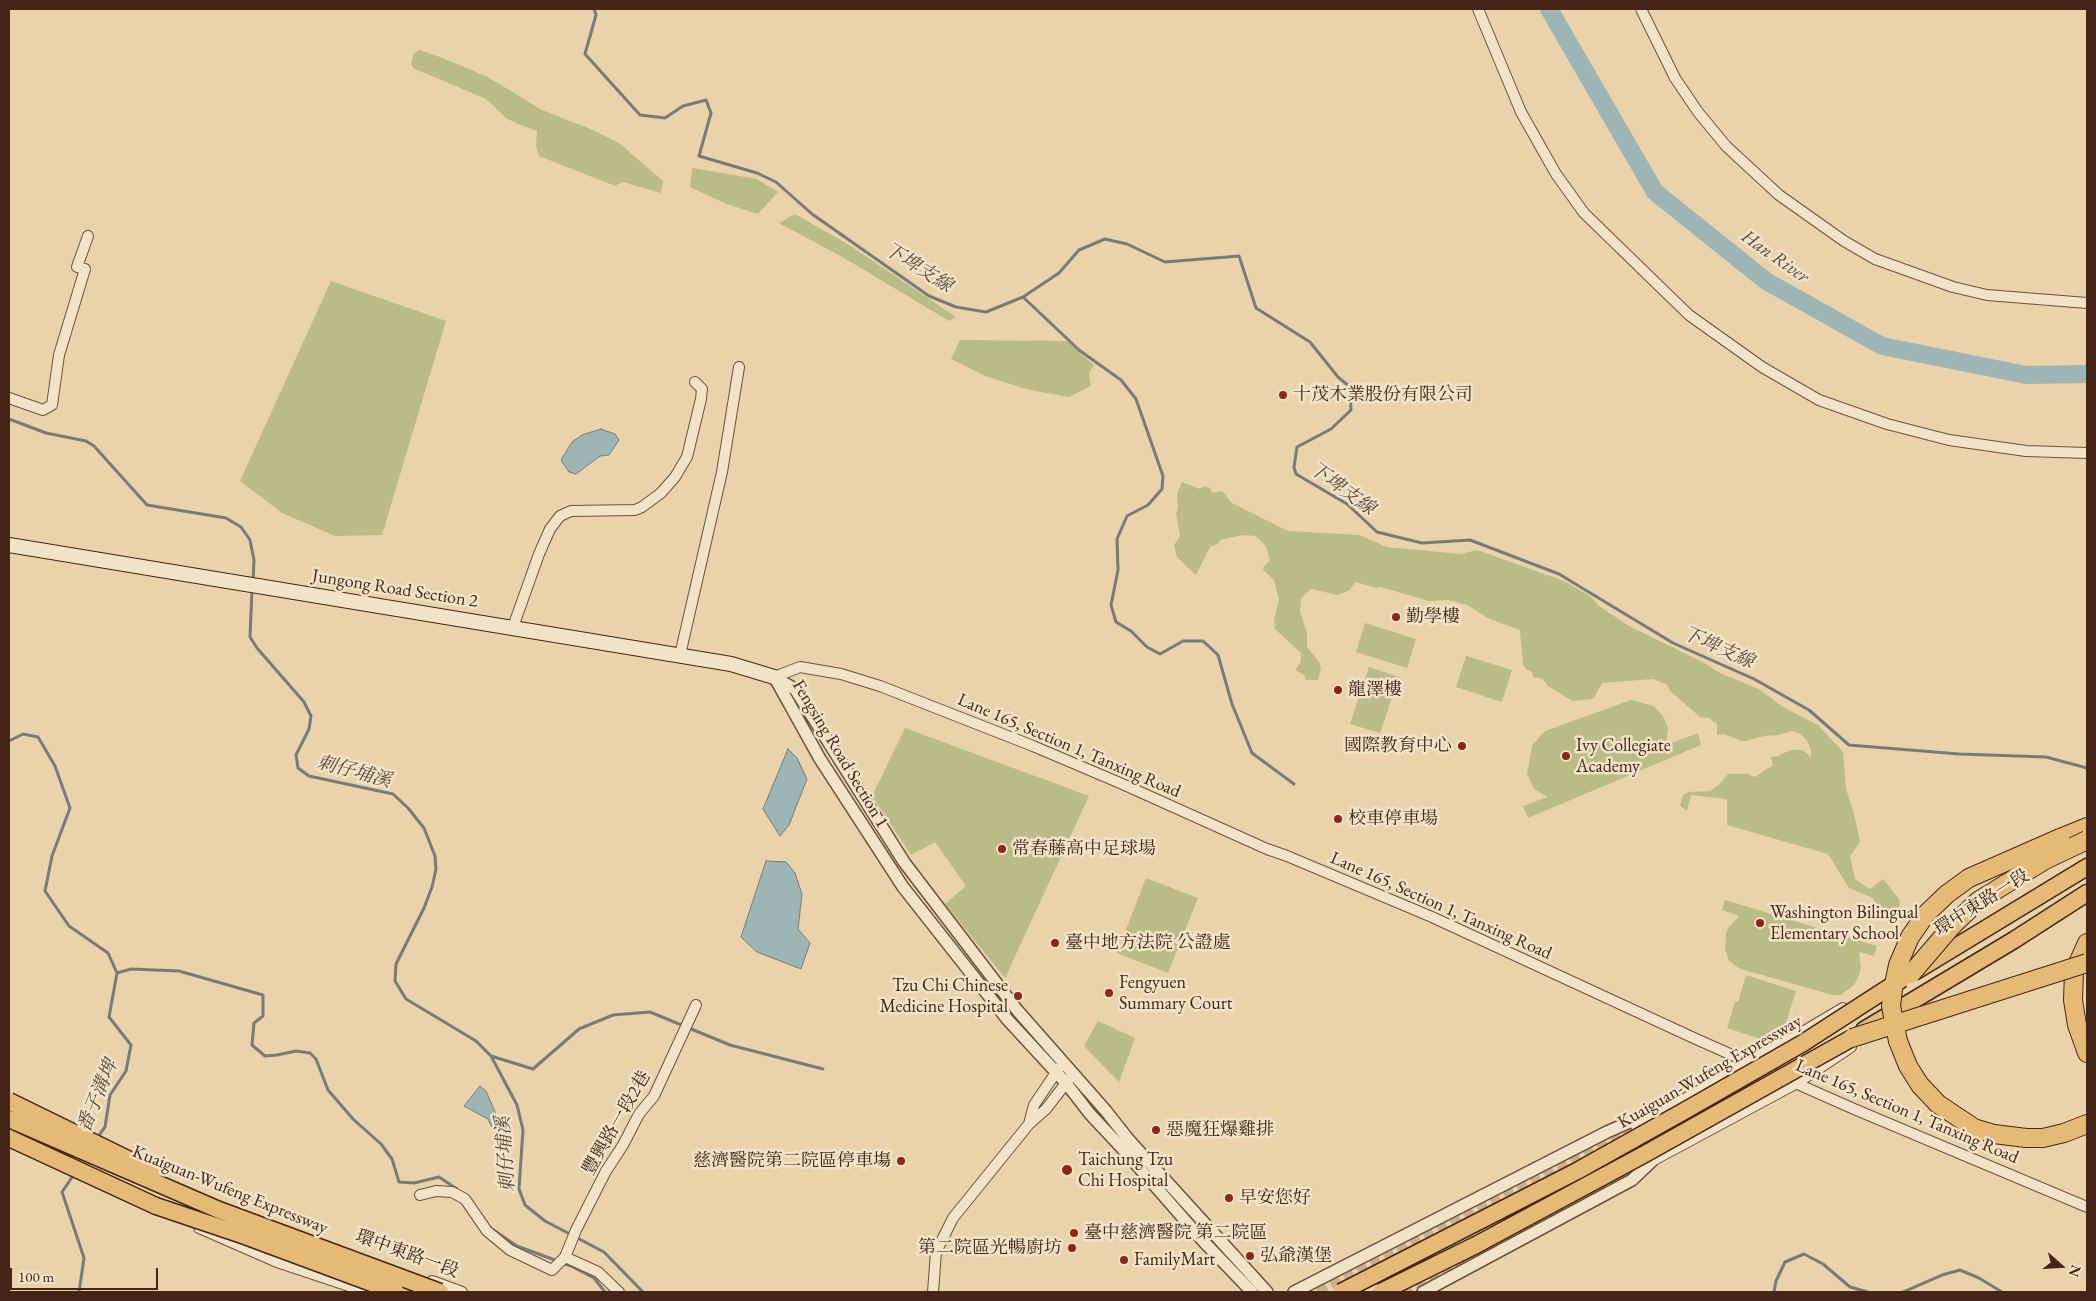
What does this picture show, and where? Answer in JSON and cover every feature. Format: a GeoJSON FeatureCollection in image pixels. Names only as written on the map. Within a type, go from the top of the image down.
{"type":"FeatureCollection","features":[{"type":"Feature","properties":{"kind":"highway"},"geometry":{"type":"LineString","coordinates":[[2087,827],[1969,878],[1947,894],[1926,914],[1910,937],[1898,965],[1891,1006],[1898,1041],[1908,1066],[1920,1085],[1938,1104],[1957,1118],[1974,1128],[1994,1134],[2026,1138],[2043,1138],[2064,1133],[2087,1124]]}},
{"type":"Feature","properties":{"kind":"highway"},"geometry":{"type":"LineString","coordinates":[[1910,974],[1952,926],[1978,901],[2046,860],[2087,840]]}},
{"type":"Feature","properties":{"kind":"highway","name":"Kuaiguan-Wufeng Expressway"},"geometry":{"type":"LineString","coordinates":[[1341,1292],[1467,1229],[1661,1124],[1803,1043],[1910,974],[2087,867]]}},
{"type":"Feature","properties":{"kind":"highway"},"geometry":{"type":"LineString","coordinates":[[1381,1292],[1476,1245],[1645,1154],[1852,1038],[2014,940],[2087,892]]}},
{"type":"Feature","properties":{"kind":"highway"},"geometry":{"type":"LineString","coordinates":[[2087,944],[2073,1000],[2087,1053]]}},
{"type":"Feature","properties":{"kind":"highway"},"geometry":{"type":"LineString","coordinates":[[1852,1038],[2081,967]]}},
{"type":"Feature","properties":{"kind":"highway"},"geometry":{"type":"LineString","coordinates":[[9,1101],[168,1178],[219,1210]]}},
{"type":"Feature","properties":{"kind":"highway","name":"Kuaiguan-Wufeng Expressway"},"geometry":{"type":"LineString","coordinates":[[9,1119],[219,1210],[440,1292]]}},
{"type":"Feature","properties":{"kind":"highway","name":"Kuaiguan-Wufeng Expressway"},"geometry":{"type":"LineString","coordinates":[[9,1138],[156,1206],[245,1236],[396,1292]]}},
{"type":"Feature","properties":{"kind":"highway"},"geometry":{"type":"LineString","coordinates":[[9,1150],[104,1191],[156,1206]]}},
{"type":"Feature","properties":{"kind":"main road","name":"Jungong Road Section 2"},"geometry":{"type":"LineString","coordinates":[[9,545],[680,655],[731,664],[774,677]]}},
{"type":"Feature","properties":{"kind":"street"},"geometry":{"type":"LineString","coordinates":[[1478,9],[1521,112],[1556,174],[1584,213],[1689,315],[1762,367],[1820,400],[1887,424],[1949,440],[2026,451],[2087,453]]}},
{"type":"Feature","properties":{"kind":"street"},"geometry":{"type":"LineString","coordinates":[[1641,9],[1675,78],[1698,112],[1726,146],[1779,195],[1844,241],[1875,259],[1953,287],[1987,295],[2087,302]]}},
{"type":"Feature","properties":{"kind":"street"},"geometry":{"type":"LineString","coordinates":[[9,398],[43,410],[52,405],[59,355],[85,269],[77,267],[88,236]]}},
{"type":"Feature","properties":{"kind":"street"},"geometry":{"type":"LineString","coordinates":[[680,655],[722,472],[739,367]]}},
{"type":"Feature","properties":{"kind":"street"},"geometry":{"type":"LineString","coordinates":[[513,627],[539,554],[550,529],[560,516],[571,511],[635,510],[661,493],[675,477],[687,456],[701,399],[702,389],[695,382]]}},
{"type":"Feature","properties":{"kind":"street","name":"Lane 165, Section 1, Tanxing Road"},"geometry":{"type":"LineString","coordinates":[[774,677],[800,667],[841,674],[880,686],[1033,746],[1267,849],[1432,917],[1663,1024],[2087,1207]]}},
{"type":"Feature","properties":{"kind":"street","name":"Fengsing Road Section 1"},"geometry":{"type":"LineString","coordinates":[[774,677],[795,689],[904,862],[1017,1010],[1128,1139],[1267,1292]]}},
{"type":"Feature","properties":{"kind":"street","name":"Fengsing Road Section 1"},"geometry":{"type":"LineString","coordinates":[[774,677],[820,759],[903,887],[1007,1019],[1066,1083],[1090,1114],[1204,1242],[1252,1292]]}},
{"type":"Feature","properties":{"kind":"street","name":"環中東路一段"},"geometry":{"type":"LineString","coordinates":[[1636,1126],[1804,1031],[2087,858]]}},
{"type":"Feature","properties":{"kind":"street"},"geometry":{"type":"LineString","coordinates":[[1423,1292],[1632,1180],[1652,1161],[1797,1083],[1866,1037],[2087,902]]}},
{"type":"Feature","properties":{"kind":"street","name":"豐興路一段2巷"},"geometry":{"type":"LineString","coordinates":[[565,1257],[576,1230],[639,1114],[654,1096],[696,1005]]}},
{"type":"Feature","properties":{"kind":"street"},"geometry":{"type":"LineString","coordinates":[[1029,1124],[1034,1104],[1063,1062]]}},
{"type":"Feature","properties":{"kind":"street"},"geometry":{"type":"LineString","coordinates":[[933,1292],[936,1252],[953,1218],[1029,1124],[1046,1109],[1074,1074]]}},
{"type":"Feature","properties":{"kind":"street","name":"環中東路一段"},"geometry":{"type":"LineString","coordinates":[[9,1107],[115,1160],[197,1194],[462,1292]]}},
{"type":"Feature","properties":{"kind":"street"},"geometry":{"type":"LineString","coordinates":[[1294,1292],[1607,1132],[1634,1120],[1654,1116]]}},
{"type":"Feature","properties":{"kind":"street"},"geometry":{"type":"LineString","coordinates":[[9,1144],[158,1212],[186,1222],[278,1262],[367,1292]]}},
{"type":"Feature","properties":{"kind":"street"},"geometry":{"type":"LineString","coordinates":[[420,1194],[436,1191],[452,1192],[465,1199],[487,1231],[510,1250],[552,1270],[565,1257],[598,1272],[619,1292]]}},
{"type":"Feature","properties":{"kind":"street"},"geometry":{"type":"LineString","coordinates":[[186,1222],[197,1194]]}},
{"type":"Feature","properties":{"kind":"green space"},"geometry":{"type":"Polygon","coordinates":[[[420,50],[488,77],[542,110],[593,130],[619,143],[663,181],[661,193],[622,182],[615,186],[539,156],[536,146],[537,131],[506,118],[486,99],[413,68],[411,64],[414,53],[420,50]]]}},
{"type":"Feature","properties":{"kind":"green space"},"geometry":{"type":"Polygon","coordinates":[[[692,168],[757,179],[778,192],[758,214],[727,204],[690,187],[692,168]]]}},
{"type":"Feature","properties":{"kind":"green space"},"geometry":{"type":"Polygon","coordinates":[[[795,214],[849,245],[956,317],[949,321],[844,258],[779,223],[795,214]]]}},
{"type":"Feature","properties":{"kind":"green space"},"geometry":{"type":"Polygon","coordinates":[[[331,281],[446,321],[382,535],[335,536],[282,513],[240,481],[331,281]]]}},
{"type":"Feature","properties":{"kind":"green space"},"geometry":{"type":"Polygon","coordinates":[[[960,340],[1067,341],[1094,365],[1089,373],[1091,386],[1069,397],[1026,389],[985,376],[951,359],[960,340]]]}},
{"type":"Feature","properties":{"kind":"green space"},"geometry":{"type":"Polygon","coordinates":[[[1182,482],[1200,489],[1204,486],[1210,488],[1212,493],[1222,491],[1232,503],[1288,531],[1359,535],[1387,547],[1461,554],[1477,550],[1564,581],[1590,596],[1599,606],[1629,626],[1706,664],[1720,673],[1759,689],[1783,707],[1818,725],[1843,752],[1846,789],[1854,813],[1860,842],[1850,856],[1855,879],[1870,889],[1883,879],[1899,899],[1897,919],[1877,909],[1873,898],[1849,888],[1828,854],[1727,825],[1727,799],[1691,795],[1687,811],[1680,806],[1683,795],[1688,792],[1710,791],[1719,785],[1728,774],[1748,774],[1755,777],[1773,765],[1771,757],[1790,750],[1803,750],[1811,757],[1811,750],[1806,739],[1800,734],[1793,731],[1746,741],[1741,741],[1724,734],[1717,735],[1717,724],[1709,718],[1700,717],[1670,691],[1666,684],[1653,679],[1602,683],[1593,699],[1573,701],[1548,686],[1543,679],[1533,677],[1532,672],[1523,665],[1520,630],[1490,619],[1467,605],[1449,600],[1429,601],[1355,582],[1350,590],[1338,595],[1311,589],[1301,598],[1300,611],[1307,633],[1307,647],[1319,662],[1321,669],[1318,680],[1306,680],[1304,675],[1295,670],[1301,662],[1301,653],[1275,629],[1274,620],[1279,599],[1274,580],[1263,570],[1270,560],[1266,547],[1260,540],[1255,536],[1243,535],[1220,540],[1218,544],[1210,547],[1196,575],[1177,557],[1174,545],[1180,536],[1176,514],[1178,508],[1177,494],[1182,482]]]}},
{"type":"Feature","properties":{"kind":"green space"},"geometry":{"type":"Polygon","coordinates":[[[1365,623],[1416,639],[1407,668],[1356,652],[1365,623]]]}},
{"type":"Feature","properties":{"kind":"green space"},"geometry":{"type":"Polygon","coordinates":[[[1466,656],[1512,670],[1502,702],[1456,687],[1466,656]]]}},
{"type":"Feature","properties":{"kind":"green space"},"geometry":{"type":"Polygon","coordinates":[[[1369,667],[1399,677],[1380,733],[1350,724],[1369,667]]]}},
{"type":"Feature","properties":{"kind":"green space"},"geometry":{"type":"Polygon","coordinates":[[[1631,700],[1654,706],[1663,716],[1668,728],[1666,745],[1698,733],[1701,745],[1528,818],[1523,806],[1547,797],[1534,789],[1527,774],[1532,746],[1542,734],[1545,731],[1631,700]]]}},
{"type":"Feature","properties":{"kind":"green space","name":"常春藤高中足球場"},"geometry":{"type":"Polygon","coordinates":[[[905,728],[1089,796],[1005,978],[945,904],[966,886],[935,842],[911,855],[872,796],[905,728]]]}},
{"type":"Feature","properties":{"kind":"green space"},"geometry":{"type":"Polygon","coordinates":[[[1146,878],[1198,898],[1168,973],[1117,953],[1146,878]]]}},
{"type":"Feature","properties":{"kind":"green space"},"geometry":{"type":"Polygon","coordinates":[[[1725,900],[1877,946],[1874,956],[1859,952],[1861,968],[1858,978],[1854,985],[1841,995],[1833,995],[1740,969],[1729,961],[1725,949],[1728,928],[1739,916],[1722,910],[1725,900]]]}},
{"type":"Feature","properties":{"kind":"green space"},"geometry":{"type":"Polygon","coordinates":[[[1746,975],[1796,991],[1785,1026],[1764,1040],[1727,1028],[1735,1002],[1738,1002],[1746,975]]]}},
{"type":"Feature","properties":{"kind":"green space"},"geometry":{"type":"Polygon","coordinates":[[[1098,1021],[1135,1038],[1119,1082],[1084,1046],[1098,1021]]]}},
{"type":"Feature","properties":{"kind":"water"},"geometry":{"type":"Polygon","coordinates":[[[601,429],[615,434],[619,440],[609,455],[600,456],[576,474],[569,472],[561,460],[572,442],[582,435],[601,429]]]}},
{"type":"Feature","properties":{"kind":"water"},"geometry":{"type":"Polygon","coordinates":[[[788,749],[797,758],[807,779],[789,825],[780,836],[763,809],[788,749]]]}},
{"type":"Feature","properties":{"kind":"water"},"geometry":{"type":"Polygon","coordinates":[[[766,861],[786,862],[795,873],[802,894],[798,929],[810,943],[801,969],[757,952],[741,937],[766,861]]]}},
{"type":"Feature","properties":{"kind":"water"},"geometry":{"type":"Polygon","coordinates":[[[480,1086],[486,1091],[502,1128],[503,1142],[499,1143],[488,1119],[464,1106],[480,1086]]]}},
{"type":"Feature","properties":{"kind":"waterway","name":"下埤支線"},"geometry":{"type":"LineString","coordinates":[[594,9],[596,15],[585,54],[640,115],[665,118],[683,106],[706,100],[711,113],[699,156],[757,173],[776,182],[812,214],[929,296],[956,307],[986,312],[1023,297],[1059,273],[1079,250],[1105,239],[1127,244],[1165,262],[1239,256],[1256,308],[1310,342],[1338,377],[1350,387],[1351,410],[1331,429],[1297,447],[1294,467],[1296,474],[1347,504],[1377,532],[1422,543],[1470,540],[1559,574],[1673,643],[1754,679],[1809,710],[1849,745],[1959,754],[2046,757],[2087,768]]}},
{"type":"Feature","properties":{"kind":"waterway","name":"Han River"},"geometry":{"type":"LineString","coordinates":[[1549,9],[1655,192],[1766,281],[1882,346],[2026,375],[2087,374]]}},
{"type":"Feature","properties":{"kind":"waterway"},"geometry":{"type":"LineString","coordinates":[[1023,297],[1079,350],[1121,380],[1136,399],[1163,476],[1162,489],[1148,505],[1127,516],[1117,539],[1118,570],[1111,605],[1116,622],[1131,631],[1147,647],[1160,654],[1183,641],[1203,641],[1218,655],[1232,704],[1252,753],[1294,784]]}},
{"type":"Feature","properties":{"kind":"waterway","name":"刺仔埔溪"},"geometry":{"type":"LineString","coordinates":[[9,419],[46,433],[86,441],[94,446],[147,505],[226,518],[241,527],[250,540],[254,560],[253,581]]}},
{"type":"Feature","properties":{"kind":"waterway","name":"刺仔埔溪"},"geometry":{"type":"LineString","coordinates":[[252,590],[250,637],[257,648],[304,702],[311,716],[309,729],[296,755],[298,768],[309,776],[393,794],[408,808],[424,828],[435,856],[436,869],[432,887],[424,908],[396,964],[395,981],[406,999],[476,1041],[491,1056],[517,1105],[523,1130],[519,1189],[525,1205],[545,1221],[604,1252],[643,1292]]}},
{"type":"Feature","properties":{"kind":"waterway","name":"番子溝埤"},"geometry":{"type":"LineString","coordinates":[[9,741],[23,734],[38,737],[55,766],[70,808],[52,856],[45,891],[69,926],[108,953],[117,973],[109,1017],[131,1045],[126,1071],[110,1095],[105,1127],[97,1138]]}},
{"type":"Feature","properties":{"kind":"waterway"},"geometry":{"type":"LineString","coordinates":[[117,973],[131,969],[179,971],[263,995],[263,1016],[254,1023],[252,1045],[265,1056],[296,1051],[310,1053],[316,1059],[328,1090],[353,1119],[381,1144],[392,1159],[399,1182],[414,1183],[439,1177],[457,1189]]}},
{"type":"Feature","properties":{"kind":"waterway"},"geometry":{"type":"LineString","coordinates":[[491,1056],[533,1069],[579,1029],[613,1015],[650,1012],[730,1045],[823,1069]]}},
{"type":"Feature","properties":{"kind":"waterway","name":"番子溝埤"},"geometry":{"type":"LineString","coordinates":[[75,1173],[62,1192],[84,1258],[79,1292]]}},
{"type":"Feature","properties":{"kind":"waterway"},"geometry":{"type":"LineString","coordinates":[[492,1229],[517,1246],[571,1266],[594,1278],[605,1292]]}},
{"type":"Feature","properties":{"kind":"waterway"},"geometry":{"type":"LineString","coordinates":[[1774,1292],[1776,1281],[1785,1262],[1804,1254],[1823,1264],[1850,1287],[1868,1292]]}},
{"type":"Feature","properties":{"kind":"waterway"},"geometry":{"type":"LineString","coordinates":[[1903,1292],[1942,1275],[1960,1270],[1979,1278],[2002,1292]]}},
{"type":"Feature","properties":{"kind":"tunnel"},"geometry":{"type":"LineString","coordinates":[[1318,1292],[1636,1126]]}},
{"type":"Feature","properties":{"kind":"tunnel"},"geometry":{"type":"LineString","coordinates":[[1516,1233],[1645,1165]]}},
{"type":"Feature","properties":{"kind":"tunnel"},"geometry":{"type":"LineString","coordinates":[[1402,1292],[1468,1258]]}},
{"type":"Feature","properties":{"kind":"place","name":"十茂木業股份有限公司"},"geometry":{"type":"Point","coordinates":[1283,395]}},
{"type":"Feature","properties":{"kind":"place","name":"勤學樓"},"geometry":{"type":"Point","coordinates":[1396,617]}},
{"type":"Feature","properties":{"kind":"place","name":"龍澤樓"},"geometry":{"type":"Point","coordinates":[1338,690]}},
{"type":"Feature","properties":{"kind":"place","name":"國際教育中心"},"geometry":{"type":"Point","coordinates":[1462,746]}},
{"type":"Feature","properties":{"kind":"place","name":"Ivy Collegiate Academy"},"geometry":{"type":"Point","coordinates":[1566,756]}},
{"type":"Feature","properties":{"kind":"place","name":"校車停車場"},"geometry":{"type":"Point","coordinates":[1338,819]}},
{"type":"Feature","properties":{"kind":"place","name":"常春藤高中足球場"},"geometry":{"type":"Point","coordinates":[1002,849]}},
{"type":"Feature","properties":{"kind":"place","name":"Washington Bilingual Elementary School"},"geometry":{"type":"Point","coordinates":[1760,923]}},
{"type":"Feature","properties":{"kind":"place","name":"臺中地方法院 公證處"},"geometry":{"type":"Point","coordinates":[1055,943]}},
{"type":"Feature","properties":{"kind":"place","name":"Fengyuen Summary Court"},"geometry":{"type":"Point","coordinates":[1109,993]}},
{"type":"Feature","properties":{"kind":"place","name":"Tzu Chi Chinese Medicine Hospital"},"geometry":{"type":"Point","coordinates":[1018,996]}},
{"type":"Feature","properties":{"kind":"place","name":"惡魔狂爆雞排"},"geometry":{"type":"Point","coordinates":[1156,1130]}},
{"type":"Feature","properties":{"kind":"place","name":"慈濟醫院第二院區停車塲"},"geometry":{"type":"Point","coordinates":[901,1161]}},
{"type":"Feature","properties":{"kind":"place","name":"Taichung Tzu Chi Hospital"},"geometry":{"type":"Point","coordinates":[1067,1170]}},
{"type":"Feature","properties":{"kind":"place","name":"早安您好"},"geometry":{"type":"Point","coordinates":[1229,1198]}},
{"type":"Feature","properties":{"kind":"place","name":"臺中慈濟醫院 第二院區"},"geometry":{"type":"Point","coordinates":[1074,1233]}},
{"type":"Feature","properties":{"kind":"place","name":"第二院區光暢廚坊"},"geometry":{"type":"Point","coordinates":[1072,1248]}},
{"type":"Feature","properties":{"kind":"place","name":"弘爺漢堡"},"geometry":{"type":"Point","coordinates":[1250,1256]}},
{"type":"Feature","properties":{"kind":"place","name":"FamilyMart"},"geometry":{"type":"Point","coordinates":[1124,1260]}}]}
